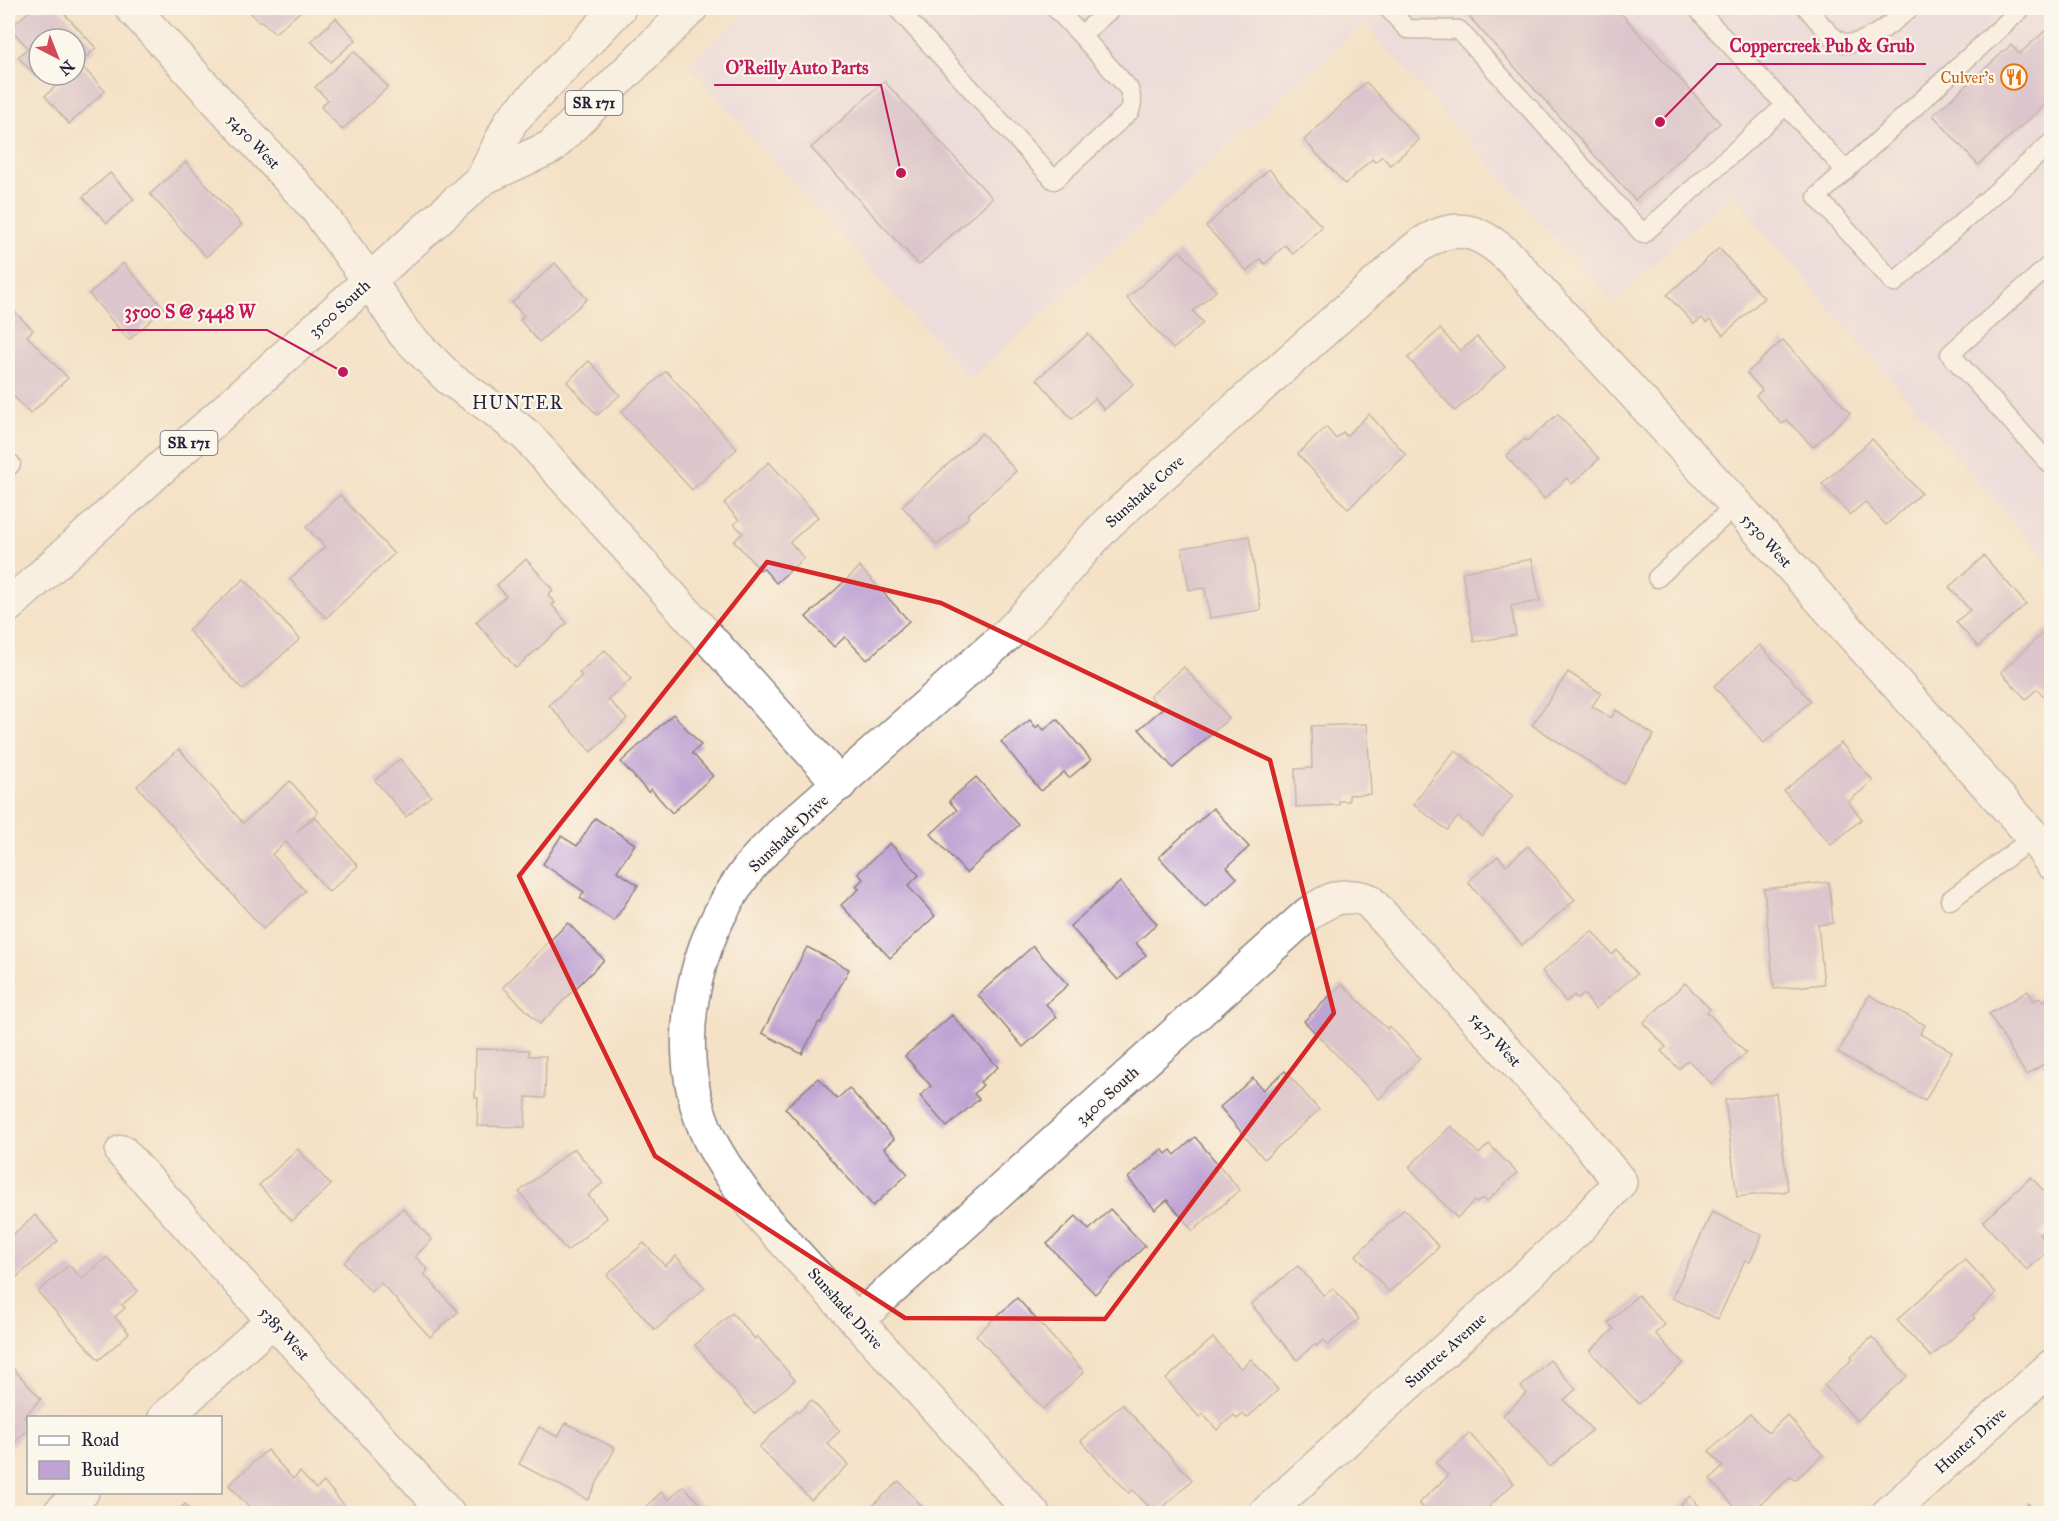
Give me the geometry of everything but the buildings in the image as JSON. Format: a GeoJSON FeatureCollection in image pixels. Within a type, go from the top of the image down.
{"type":"FeatureCollection","features":[{"type":"Feature","properties":{"kind":"street","name":"5450 West"},"geometry":{"type":"LineString","coordinates":[[132,8],[316,208],[369,280]]}},
{"type":"Feature","properties":{"kind":"street","name":"3500 South"},"geometry":{"type":"LineString","coordinates":[[483,178],[511,121],[619,8]]}},
{"type":"Feature","properties":{"kind":"street","name":"3500 South"},"geometry":{"type":"LineString","coordinates":[[12,593],[483,178],[551,147],[692,8]]}},
{"type":"Feature","properties":{"kind":"street","name":"Sunshade Cove"},"geometry":{"type":"LineString","coordinates":[[840,784],[1022,620],[1108,523],[1416,248],[1443,232],[1469,233]]}},
{"type":"Feature","properties":{"kind":"street","name":"5530 West"},"geometry":{"type":"LineString","coordinates":[[1469,233],[1497,246],[1510,258],[1736,505],[2043,850]]}},
{"type":"Feature","properties":{"kind":"street","name":"Sunshade Drive"},"geometry":{"type":"LineString","coordinates":[[369,280],[404,333],[450,379],[513,424],[538,448],[840,784],[773,843],[750,867],[726,902],[707,941],[694,984],[687,1031],[692,1078],[698,1103],[709,1137],[724,1166],[764,1219],[1034,1514]]}},
{"type":"Feature","properties":{"kind":"street","name":"3400 South"},"geometry":{"type":"LineString","coordinates":[[857,1320],[1308,914],[1338,897],[1353,895],[1368,900]]}},
{"type":"Feature","properties":{"kind":"street","name":"5475 West"},"geometry":{"type":"LineString","coordinates":[[1368,900],[1570,1121],[1620,1182]]}},
{"type":"Feature","properties":{"kind":"street","name":"5385 West"},"geometry":{"type":"LineString","coordinates":[[122,1152],[448,1514]]}},
{"type":"Feature","properties":{"kind":"street","name":"Suntree Avenue"},"geometry":{"type":"LineString","coordinates":[[1265,1514],[1577,1230],[1620,1182]]}},
{"type":"Feature","properties":{"kind":"street"},"geometry":{"type":"LineString","coordinates":[[167,1416],[273,1320]]}},
{"type":"Feature","properties":{"kind":"street","name":"Hunter Drive"},"geometry":{"type":"LineString","coordinates":[[1888,1514],[2052,1366]]}},
{"type":"Feature","properties":{"kind":"street"},"geometry":{"type":"LineString","coordinates":[[58,1514],[80,1494]]}},
{"type":"Feature","properties":{"kind":"lane"},"geometry":{"type":"LineString","coordinates":[[897,8],[1054,180],[1130,111],[1132,102],[1129,89],[1055,8]]}},
{"type":"Feature","properties":{"kind":"lane"},"geometry":{"type":"LineString","coordinates":[[1081,35],[1112,8]]}},
{"type":"Feature","properties":{"kind":"lane"},"geometry":{"type":"LineString","coordinates":[[1388,8],[1407,29],[1459,30],[1643,234],[1786,105]]}},
{"type":"Feature","properties":{"kind":"lane"},"geometry":{"type":"LineString","coordinates":[[1807,8],[1838,41],[1847,42],[1865,40],[1892,24],[1910,8]]}},
{"type":"Feature","properties":{"kind":"lane"},"geometry":{"type":"LineString","coordinates":[[2022,8],[1817,197],[1894,283],[2052,142]]}},
{"type":"Feature","properties":{"kind":"lane"},"geometry":{"type":"LineString","coordinates":[[1701,9],[1846,171]]}},
{"type":"Feature","properties":{"kind":"lane"},"geometry":{"type":"LineString","coordinates":[[2052,263],[1950,354],[2052,466]]}},
{"type":"Feature","properties":{"kind":"lane"},"geometry":{"type":"LineString","coordinates":[[1657,578],[1736,505]]}},
{"type":"Feature","properties":{"kind":"lane"},"geometry":{"type":"LineString","coordinates":[[1950,900],[2043,850]]}},
{"type":"Feature","properties":{"kind":"highlighted area"},"geometry":{"type":"Polygon","coordinates":[[[767,562],[941,603],[1270,760],[1334,1013],[1105,1319],[905,1318],[655,1156],[519,876],[767,562]]]}},
{"type":"Feature","properties":{"kind":"shaded area"},"geometry":{"type":"Polygon","coordinates":[[[751,8],[2051,8],[2051,566],[1731,193],[1612,302],[1364,23],[970,379],[688,65],[751,8]]]}},
{"type":"Feature","properties":{"kind":"place","name":"Culver's"},"geometry":{"type":"Point","coordinates":[2014,77]}},
{"type":"Feature","properties":{"kind":"place","name":"Coppercreek Pub & Grub"},"geometry":{"type":"Point","coordinates":[1660,122]}},
{"type":"Feature","properties":{"kind":"place","name":"O'Reilly Auto Parts"},"geometry":{"type":"Point","coordinates":[901,173]}},
{"type":"Feature","properties":{"kind":"place","name":"3500 S @ 5448 W"},"geometry":{"type":"Point","coordinates":[343,372]}},
{"type":"Feature","properties":{"kind":"district","name":"HUNTER"},"geometry":{"type":"Point","coordinates":[518,403]}}]}
